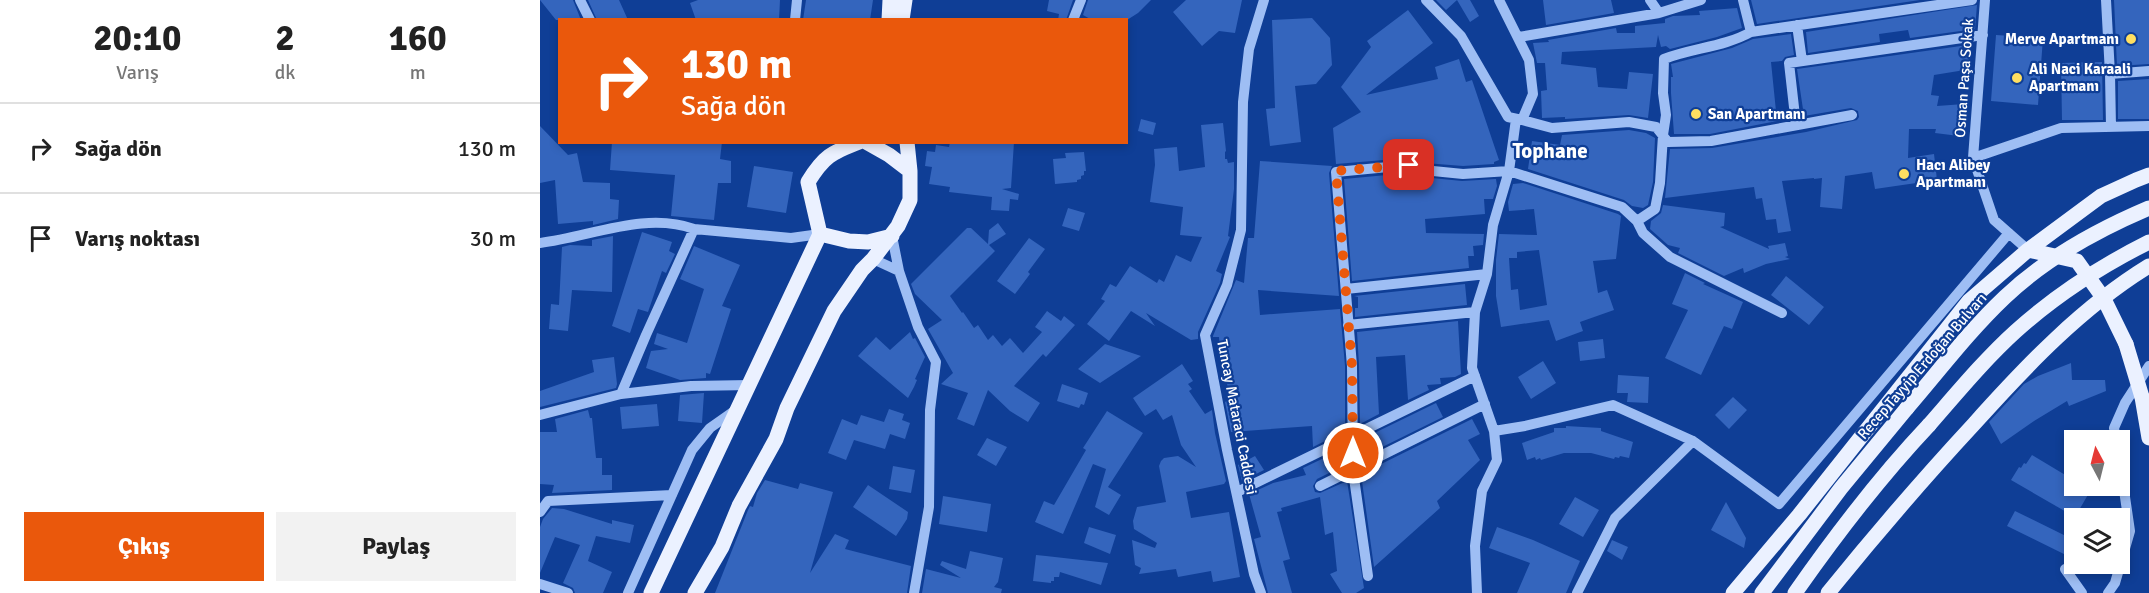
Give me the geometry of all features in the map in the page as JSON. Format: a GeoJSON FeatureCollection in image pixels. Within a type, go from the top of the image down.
{"type":"FeatureCollection","features":[{"type":"Feature","properties":{"kind":"main road"},"geometry":{"type":"LineString","coordinates":[[889,18],[890,0]]}},
{"type":"Feature","properties":{"kind":"main road"},"geometry":{"type":"LineString","coordinates":[[902,18],[905,0]]}},
{"type":"Feature","properties":{"kind":"main road"},"geometry":{"type":"LineString","coordinates":[[651,593],[820,234],[808,182],[819,163],[834,152],[854,144]]}},
{"type":"Feature","properties":{"kind":"main road"},"geometry":{"type":"LineString","coordinates":[[870,144],[890,155],[910,171]]}},
{"type":"Feature","properties":{"kind":"main road"},"geometry":{"type":"LineString","coordinates":[[695,593],[722,547],[739,506],[776,439],[787,408],[834,310],[862,270],[892,236],[910,200],[907,144]]}},
{"type":"Feature","properties":{"kind":"main road"},"geometry":{"type":"LineString","coordinates":[[1733,593],[1799,515],[1970,301],[2028,250],[2101,196],[2145,180]]}},
{"type":"Feature","properties":{"kind":"main road","name":"Recep Tayyip Erdoğan Bulvarı"},"geometry":{"type":"LineString","coordinates":[[1761,593],[1841,488],[1960,345],[2005,297],[2041,267],[2075,244],[2149,208]]}},
{"type":"Feature","properties":{"kind":"main road"},"geometry":{"type":"LineString","coordinates":[[820,234],[849,241],[868,242],[892,236]]}},
{"type":"Feature","properties":{"kind":"main road"},"geometry":{"type":"LineString","coordinates":[[1795,593],[1864,498],[2015,332],[2047,305],[2106,265],[2149,242]]}},
{"type":"Feature","properties":{"kind":"main road"},"geometry":{"type":"LineString","coordinates":[[2028,250],[2077,261],[2104,299],[2126,344],[2142,397],[2149,438]]}},
{"type":"Feature","properties":{"kind":"main road"},"geometry":{"type":"LineString","coordinates":[[1828,593],[1891,516],[2008,386],[2066,328],[2149,266]]}},
{"type":"Feature","properties":{"kind":"street"},"geometry":{"type":"LineString","coordinates":[[580,0],[589,18]]}},
{"type":"Feature","properties":{"kind":"street"},"geometry":{"type":"LineString","coordinates":[[795,18],[797,0]]}},
{"type":"Feature","properties":{"kind":"street"},"geometry":{"type":"LineString","coordinates":[[1074,18],[1081,0]]}},
{"type":"Feature","properties":{"kind":"street","name":"Tuncay Mataraci Caddesi"},"geometry":{"type":"LineString","coordinates":[[1261,593],[1254,574],[1205,335],[1227,285],[1241,230],[1243,102],[1249,49],[1264,0]]}},
{"type":"Feature","properties":{"kind":"street"},"geometry":{"type":"LineString","coordinates":[[1426,0],[1461,36],[1508,117],[1552,128],[1629,122],[1656,127],[1668,142],[1711,141],[1852,115]]}},
{"type":"Feature","properties":{"kind":"street"},"geometry":{"type":"LineString","coordinates":[[1477,593],[1475,546],[1482,491],[1497,460],[1494,431],[1472,368],[1475,312],[1487,274],[1493,225],[1509,171],[1519,119],[1533,94],[1529,60],[1499,0]]}},
{"type":"Feature","properties":{"kind":"street"},"geometry":{"type":"LineString","coordinates":[[1650,0],[1659,13]]}},
{"type":"Feature","properties":{"kind":"street"},"geometry":{"type":"LineString","coordinates":[[1519,37],[1659,13],[1701,0]]}},
{"type":"Feature","properties":{"kind":"street"},"geometry":{"type":"LineString","coordinates":[[1743,0],[1750,32]]}},
{"type":"Feature","properties":{"kind":"street"},"geometry":{"type":"LineString","coordinates":[[1637,221],[1655,209],[1660,183],[1666,115],[1663,93],[1664,58],[1735,40],[1750,32],[1972,0]]}},
{"type":"Feature","properties":{"kind":"street","name":"Osman Paşa Sokak"},"geometry":{"type":"LineString","coordinates":[[1973,158],[1986,0]]}},
{"type":"Feature","properties":{"kind":"street"},"geometry":{"type":"LineString","coordinates":[[2106,0],[2111,127]]}},
{"type":"Feature","properties":{"kind":"street"},"geometry":{"type":"LineString","coordinates":[[1797,25],[1802,61]]}},
{"type":"Feature","properties":{"kind":"street"},"geometry":{"type":"LineString","coordinates":[[1796,125],[1789,63],[1983,35]]}},
{"type":"Feature","properties":{"kind":"street"},"geometry":{"type":"LineString","coordinates":[[2110,74],[2149,71]]}},
{"type":"Feature","properties":{"kind":"street"},"geometry":{"type":"LineString","coordinates":[[2028,250],[1994,220],[1973,158],[2061,128],[2149,126]]}},
{"type":"Feature","properties":{"kind":"street"},"geometry":{"type":"LineString","coordinates":[[1368,576],[1353,471],[1352,366],[1336,171],[1409,165],[1423,170],[1463,174],[1509,171],[1622,207],[1637,221],[1643,233],[1670,257],[1782,313]]}},
{"type":"Feature","properties":{"kind":"street"},"geometry":{"type":"LineString","coordinates":[[543,242],[641,224],[683,225],[694,229],[791,238],[820,234]]}},
{"type":"Feature","properties":{"kind":"street"},"geometry":{"type":"LineString","coordinates":[[621,394],[694,229]]}},
{"type":"Feature","properties":{"kind":"street"},"geometry":{"type":"LineString","coordinates":[[1494,431],[1614,405],[1694,441],[1779,504],[2009,233]]}},
{"type":"Feature","properties":{"kind":"street"},"geometry":{"type":"LineString","coordinates":[[892,236],[899,271],[918,327],[936,362],[930,410],[929,507],[914,593]]}},
{"type":"Feature","properties":{"kind":"street"},"geometry":{"type":"LineString","coordinates":[[873,259],[899,271]]}},
{"type":"Feature","properties":{"kind":"street"},"geometry":{"type":"LineString","coordinates":[[1346,289],[1487,274]]}},
{"type":"Feature","properties":{"kind":"street"},"geometry":{"type":"LineString","coordinates":[[1348,325],[1475,312]]}},
{"type":"Feature","properties":{"kind":"street"},"geometry":{"type":"LineString","coordinates":[[2114,430],[2125,403],[2149,366]]}},
{"type":"Feature","properties":{"kind":"street"},"geometry":{"type":"LineString","coordinates":[[1237,492],[1475,376]]}},
{"type":"Feature","properties":{"kind":"street"},"geometry":{"type":"LineString","coordinates":[[540,415],[621,394],[692,386],[750,385]]}},
{"type":"Feature","properties":{"kind":"street"},"geometry":{"type":"LineString","coordinates":[[1320,486],[1485,404]]}},
{"type":"Feature","properties":{"kind":"street"},"geometry":{"type":"LineString","coordinates":[[628,593],[692,450],[710,428],[739,407]]}},
{"type":"Feature","properties":{"kind":"street"},"geometry":{"type":"LineString","coordinates":[[1577,593],[1590,564],[1616,518],[1694,441]]}},
{"type":"Feature","properties":{"kind":"street"},"geometry":{"type":"LineString","coordinates":[[540,512],[548,501],[672,495]]}},
{"type":"Feature","properties":{"kind":"street"},"geometry":{"type":"LineString","coordinates":[[2108,593],[2115,583],[2130,531],[2125,496]]}},
{"type":"Feature","properties":{"kind":"street"},"geometry":{"type":"LineString","coordinates":[[2069,574],[2082,593]]}},
{"type":"Feature","properties":{"kind":"street"},"geometry":{"type":"LineString","coordinates":[[540,584],[568,593]]}},
{"type":"Feature","properties":{"kind":"building"},"geometry":{"type":"Polygon","coordinates":[[[540,0],[573,0],[580,18],[558,18],[556,20],[540,0]]]}},
{"type":"Feature","properties":{"kind":"building"},"geometry":{"type":"Polygon","coordinates":[[[588,0],[619,0],[627,18],[596,18],[588,0]]]}},
{"type":"Feature","properties":{"kind":"building"},"geometry":{"type":"Polygon","coordinates":[[[698,0],[780,0],[779,18],[695,18],[690,3],[698,0]]]}},
{"type":"Feature","properties":{"kind":"building"},"geometry":{"type":"Polygon","coordinates":[[[806,0],[873,0],[870,18],[803,18],[806,0]]]}},
{"type":"Feature","properties":{"kind":"building"},"geometry":{"type":"Polygon","coordinates":[[[1049,0],[1073,0],[1067,18],[1058,18],[1059,14],[1047,11],[1049,0]]]}},
{"type":"Feature","properties":{"kind":"building"},"geometry":{"type":"Polygon","coordinates":[[[1088,0],[1151,0],[1128,19],[1088,18],[1083,15],[1088,0]]]}},
{"type":"Feature","properties":{"kind":"building"},"geometry":{"type":"Polygon","coordinates":[[[1186,0],[1242,0],[1235,33],[1219,31],[1202,46],[1173,12],[1186,0]]]}},
{"type":"Feature","properties":{"kind":"building"},"geometry":{"type":"Polygon","coordinates":[[[1436,0],[1457,0],[1446,10],[1436,0]]]}},
{"type":"Feature","properties":{"kind":"building"},"geometry":{"type":"Polygon","coordinates":[[[1457,0],[1470,0],[1479,16],[1470,22],[1457,0]]]}},
{"type":"Feature","properties":{"kind":"building"},"geometry":{"type":"Polygon","coordinates":[[[1543,0],[1611,0],[1614,13],[1546,25],[1543,0]]]}},
{"type":"Feature","properties":{"kind":"building"},"geometry":{"type":"Polygon","coordinates":[[[1751,0],[1920,0],[1757,24],[1751,0]]]}},
{"type":"Feature","properties":{"kind":"building","name":"Merve Apartmanı"},"geometry":{"type":"Polygon","coordinates":[[[2114,0],[2149,0],[2149,64],[2117,66],[2114,0]]]}},
{"type":"Feature","properties":{"kind":"building"},"geometry":{"type":"Polygon","coordinates":[[[1977,5],[1975,29],[1910,38],[1908,30],[1879,34],[1880,42],[1808,53],[1806,32],[1977,5]]]}},
{"type":"Feature","properties":{"kind":"building"},"geometry":{"type":"Polygon","coordinates":[[[1737,8],[1742,28],[1670,49],[1666,46],[1661,47],[1658,35],[1656,47],[1562,52],[1561,64],[1596,68],[1598,87],[1627,89],[1629,72],[1653,74],[1648,118],[1629,115],[1542,118],[1541,91],[1547,90],[1545,63],[1537,63],[1533,43],[1549,42],[1548,40],[1616,28],[1617,33],[1635,33],[1635,26],[1665,23],[1665,19],[1673,16],[1700,15],[1699,11],[1737,8]]]}},
{"type":"Feature","properties":{"kind":"building"},"geometry":{"type":"Polygon","coordinates":[[[1408,10],[1433,43],[1366,95],[1438,79],[1435,67],[1459,59],[1466,82],[1472,80],[1499,160],[1494,164],[1463,166],[1425,163],[1408,158],[1336,164],[1333,128],[1361,112],[1341,87],[1371,47],[1367,41],[1408,10]]]}},
{"type":"Feature","properties":{"kind":"building"},"geometry":{"type":"Polygon","coordinates":[[[1312,18],[1330,38],[1332,65],[1316,84],[1295,86],[1301,142],[1270,146],[1266,109],[1275,108],[1272,20],[1312,18]]]}},
{"type":"Feature","properties":{"kind":"building"},"geometry":{"type":"Polygon","coordinates":[[[1791,34],[1794,55],[1785,57],[1782,61],[1771,62],[1777,121],[1710,134],[1674,134],[1671,64],[1732,48],[1753,39],[1791,34]]]}},
{"type":"Feature","properties":{"kind":"building","name":"Ali Naci Karaali Apartmanı"},"geometry":{"type":"Polygon","coordinates":[[[1996,35],[2043,38],[2038,105],[1991,101],[1996,35]]]}},
{"type":"Feature","properties":{"kind":"building"},"geometry":{"type":"Polygon","coordinates":[[[1968,45],[1971,69],[1934,75],[1931,95],[1939,96],[1937,106],[1964,104],[1959,136],[1935,133],[1936,129],[1909,129],[1908,158],[1934,154],[1937,180],[1875,189],[1872,172],[1845,176],[1842,209],[1820,207],[1822,178],[1782,181],[1791,231],[1778,233],[1776,219],[1766,220],[1762,198],[1756,199],[1754,187],[1665,198],[1670,149],[1712,148],[1806,132],[1857,120],[1858,111],[1851,108],[1804,116],[1797,69],[1968,45]]]}},
{"type":"Feature","properties":{"kind":"building"},"geometry":{"type":"Polygon","coordinates":[[[2102,62],[2103,120],[2062,120],[2061,63],[2102,62]]]}},
{"type":"Feature","properties":{"kind":"building","name":"Merve Apartmanı"},"geometry":{"type":"Polygon","coordinates":[[[2149,79],[2149,119],[2118,119],[2118,81],[2149,79]]]}},
{"type":"Feature","properties":{"kind":"building"},"geometry":{"type":"Polygon","coordinates":[[[1141,119],[1156,123],[1153,135],[1138,131],[1141,119]]]}},
{"type":"Feature","properties":{"kind":"building"},"geometry":{"type":"Polygon","coordinates":[[[1223,123],[1225,159],[1228,163],[1234,162],[1234,189],[1228,236],[1230,237],[1216,271],[1222,274],[1220,283],[1198,332],[1198,339],[1191,340],[1146,313],[1155,326],[1131,311],[1109,341],[1087,324],[1105,301],[1101,299],[1110,284],[1116,287],[1130,266],[1157,283],[1159,279],[1164,282],[1176,255],[1191,262],[1202,237],[1180,235],[1183,207],[1150,202],[1155,165],[1154,149],[1177,147],[1179,171],[1205,167],[1201,125],[1223,123]]]}},
{"type":"Feature","properties":{"kind":"building"},"geometry":{"type":"Polygon","coordinates":[[[540,126],[568,155],[577,153],[583,182],[610,183],[610,199],[619,200],[618,219],[593,225],[593,221],[558,224],[555,180],[540,183],[540,126]]]}},
{"type":"Feature","properties":{"kind":"building"},"geometry":{"type":"Polygon","coordinates":[[[1629,130],[1646,133],[1655,138],[1653,182],[1648,205],[1643,208],[1528,169],[1532,141],[1560,145],[1562,135],[1629,130]]]}},
{"type":"Feature","properties":{"kind":"building"},"geometry":{"type":"Polygon","coordinates":[[[612,144],[722,144],[720,159],[731,161],[731,183],[718,183],[714,220],[671,216],[675,175],[610,170],[612,144]]]}},
{"type":"Feature","properties":{"kind":"building"},"geometry":{"type":"Polygon","coordinates":[[[950,144],[1014,144],[1011,188],[1002,189],[1019,194],[1018,200],[1010,199],[1009,211],[991,210],[992,197],[949,192],[950,187],[929,184],[932,167],[925,166],[927,151],[935,152],[936,145],[949,147],[950,144]]]}},
{"type":"Feature","properties":{"kind":"building"},"geometry":{"type":"Polygon","coordinates":[[[1084,152],[1086,171],[1081,179],[1077,182],[1055,184],[1053,159],[1066,158],[1065,153],[1084,152]]]}},
{"type":"Feature","properties":{"kind":"building"},"geometry":{"type":"Polygon","coordinates":[[[1260,161],[1332,166],[1329,173],[1339,296],[1258,290],[1260,315],[1340,309],[1345,366],[1345,431],[1313,447],[1312,426],[1231,432],[1225,402],[1230,399],[1223,363],[1221,363],[1219,337],[1213,336],[1236,280],[1244,283],[1248,238],[1254,238],[1260,161]]]}},
{"type":"Feature","properties":{"kind":"building"},"geometry":{"type":"Polygon","coordinates":[[[754,166],[793,172],[786,213],[747,207],[754,166]]]}},
{"type":"Feature","properties":{"kind":"building"},"geometry":{"type":"Polygon","coordinates":[[[1408,173],[1422,177],[1462,181],[1496,179],[1497,186],[1493,199],[1484,199],[1485,214],[1425,219],[1426,233],[1484,234],[1483,245],[1473,246],[1474,256],[1468,256],[1469,268],[1352,281],[1344,179],[1408,173]]]}},
{"type":"Feature","properties":{"kind":"building"},"geometry":{"type":"Polygon","coordinates":[[[1523,183],[1621,216],[1616,259],[1593,261],[1598,293],[1607,290],[1614,310],[1580,322],[1583,331],[1556,341],[1549,320],[1501,327],[1496,296],[1499,234],[1537,235],[1534,209],[1509,211],[1508,202],[1513,184],[1523,183]],[[1539,250],[1517,252],[1517,258],[1509,258],[1511,290],[1518,289],[1520,310],[1547,305],[1539,250]]]}},
{"type":"Feature","properties":{"kind":"building"},"geometry":{"type":"Polygon","coordinates":[[[1663,205],[1725,213],[1724,226],[1720,227],[1769,249],[1768,246],[1785,243],[1788,256],[1785,257],[1790,259],[1766,264],[1744,273],[1743,268],[1724,276],[1678,253],[1680,248],[1668,245],[1650,229],[1651,221],[1661,213],[1663,205]]]}},
{"type":"Feature","properties":{"kind":"building"},"geometry":{"type":"Polygon","coordinates":[[[1068,208],[1085,213],[1079,231],[1062,226],[1068,208]]]}},
{"type":"Feature","properties":{"kind":"building"},"geometry":{"type":"Polygon","coordinates":[[[998,223],[1006,234],[989,245],[995,251],[950,296],[962,313],[974,328],[978,325],[988,340],[993,335],[1002,346],[1010,338],[1023,353],[1042,332],[1035,327],[1047,311],[1061,321],[1064,316],[1075,325],[1046,357],[1043,354],[1014,386],[1040,403],[1028,422],[1010,411],[988,390],[974,426],[957,419],[968,393],[941,384],[953,373],[928,329],[942,320],[915,294],[911,284],[967,228],[971,228],[988,244],[989,230],[998,223]]]}},
{"type":"Feature","properties":{"kind":"building"},"geometry":{"type":"Polygon","coordinates":[[[642,232],[672,242],[669,251],[675,254],[666,273],[662,271],[648,312],[638,309],[630,333],[612,326],[642,232]]]}},
{"type":"Feature","properties":{"kind":"building"},"geometry":{"type":"Polygon","coordinates":[[[613,236],[612,292],[572,290],[568,331],[549,329],[551,304],[559,305],[562,247],[592,246],[592,240],[613,236]]]}},
{"type":"Feature","properties":{"kind":"building"},"geometry":{"type":"Polygon","coordinates":[[[1029,238],[1045,249],[1015,294],[997,281],[1029,238]]]}},
{"type":"Feature","properties":{"kind":"building"},"geometry":{"type":"Polygon","coordinates":[[[694,246],[740,265],[722,306],[731,309],[710,374],[706,373],[706,378],[680,380],[646,368],[651,351],[668,349],[654,344],[657,333],[687,343],[704,289],[680,279],[694,246]]]}},
{"type":"Feature","properties":{"kind":"building"},"geometry":{"type":"Polygon","coordinates":[[[1685,273],[1743,302],[1732,329],[1724,326],[1701,375],[1665,358],[1688,310],[1672,304],[1685,273]]]}},
{"type":"Feature","properties":{"kind":"building"},"geometry":{"type":"Polygon","coordinates":[[[1786,276],[1824,307],[1809,325],[1771,295],[1786,276]]]}},
{"type":"Feature","properties":{"kind":"building"},"geometry":{"type":"Polygon","coordinates":[[[1465,284],[1467,305],[1355,317],[1358,297],[1354,296],[1465,284]]]}},
{"type":"Feature","properties":{"kind":"building"},"geometry":{"type":"Polygon","coordinates":[[[1458,321],[1461,374],[1455,377],[1440,378],[1441,384],[1427,385],[1429,390],[1408,400],[1405,355],[1376,357],[1379,414],[1360,424],[1357,332],[1458,321]]]}},
{"type":"Feature","properties":{"kind":"building"},"geometry":{"type":"Polygon","coordinates":[[[910,332],[925,357],[908,398],[858,356],[876,337],[890,350],[910,332]]]}},
{"type":"Feature","properties":{"kind":"building"},"geometry":{"type":"Polygon","coordinates":[[[1603,339],[1605,358],[1580,361],[1578,342],[1603,339]]]}},
{"type":"Feature","properties":{"kind":"building"},"geometry":{"type":"Polygon","coordinates":[[[1105,344],[1141,356],[1100,383],[1078,369],[1105,344]]]}},
{"type":"Feature","properties":{"kind":"building"},"geometry":{"type":"Polygon","coordinates":[[[614,357],[616,388],[540,407],[540,391],[594,372],[592,360],[614,357]]]}},
{"type":"Feature","properties":{"kind":"building"},"geometry":{"type":"Polygon","coordinates":[[[1543,361],[1556,383],[1531,399],[1518,377],[1543,361]]]}},
{"type":"Feature","properties":{"kind":"building"},"geometry":{"type":"Polygon","coordinates":[[[2071,363],[2072,380],[2105,380],[2106,391],[2069,406],[2067,401],[2001,444],[1989,422],[2024,384],[2071,363]]]}},
{"type":"Feature","properties":{"kind":"building"},"geometry":{"type":"Polygon","coordinates":[[[1182,364],[1193,381],[1188,384],[1192,389],[1189,391],[1205,414],[1212,410],[1226,481],[1224,484],[1186,492],[1191,518],[1229,512],[1240,577],[1213,582],[1211,571],[1178,577],[1176,569],[1139,574],[1141,568],[1135,565],[1132,540],[1155,548],[1157,543],[1134,529],[1133,521],[1137,507],[1166,502],[1159,466],[1161,461],[1164,458],[1178,456],[1196,467],[1181,445],[1172,415],[1163,420],[1156,409],[1145,416],[1133,398],[1182,364]]]}},
{"type":"Feature","properties":{"kind":"building"},"geometry":{"type":"Polygon","coordinates":[[[1618,375],[1649,377],[1648,403],[1627,402],[1628,393],[1617,393],[1618,375]]]}},
{"type":"Feature","properties":{"kind":"building"},"geometry":{"type":"Polygon","coordinates":[[[1062,384],[1088,393],[1084,405],[1081,404],[1079,408],[1057,401],[1062,384]]]}},
{"type":"Feature","properties":{"kind":"building"},"geometry":{"type":"Polygon","coordinates":[[[704,393],[702,423],[678,421],[680,395],[704,393]]]}},
{"type":"Feature","properties":{"kind":"building"},"geometry":{"type":"Polygon","coordinates":[[[1733,397],[1747,410],[1729,429],[1715,415],[1733,397]]]}},
{"type":"Feature","properties":{"kind":"building"},"geometry":{"type":"Polygon","coordinates":[[[1436,403],[1443,417],[1360,458],[1360,440],[1436,403]]]}},
{"type":"Feature","properties":{"kind":"building"},"geometry":{"type":"Polygon","coordinates":[[[657,404],[659,426],[622,429],[620,407],[657,404]]]}},
{"type":"Feature","properties":{"kind":"building"},"geometry":{"type":"Polygon","coordinates":[[[889,409],[904,414],[902,420],[910,423],[905,439],[890,434],[885,449],[854,440],[846,460],[828,453],[842,419],[857,425],[861,415],[884,422],[889,409]]]}},
{"type":"Feature","properties":{"kind":"building"},"geometry":{"type":"Polygon","coordinates":[[[588,410],[592,418],[596,458],[602,458],[602,475],[612,475],[612,490],[552,493],[554,485],[540,484],[540,432],[557,432],[555,419],[588,410]]]}},
{"type":"Feature","properties":{"kind":"building"},"geometry":{"type":"Polygon","coordinates":[[[1107,411],[1143,433],[1108,487],[1121,495],[1109,515],[1095,507],[1106,469],[1093,464],[1063,534],[1035,522],[1044,501],[1054,505],[1086,450],[1083,448],[1107,411]]]}},
{"type":"Feature","properties":{"kind":"building"},"geometry":{"type":"Polygon","coordinates":[[[1472,419],[1480,434],[1468,440],[1480,460],[1437,501],[1440,508],[1374,567],[1361,474],[1472,419]]]}},
{"type":"Feature","properties":{"kind":"building"},"geometry":{"type":"Polygon","coordinates":[[[1566,426],[1601,428],[1601,431],[1633,442],[1629,458],[1620,456],[1614,459],[1591,453],[1564,453],[1541,460],[1540,458],[1536,460],[1535,457],[1527,460],[1522,443],[1554,432],[1554,428],[1566,428],[1566,426]]]}},
{"type":"Feature","properties":{"kind":"building"},"geometry":{"type":"Polygon","coordinates":[[[987,438],[1007,447],[996,466],[977,455],[987,438]]]}},
{"type":"Feature","properties":{"kind":"building"},"geometry":{"type":"Polygon","coordinates":[[[1345,448],[1345,465],[1317,479],[1313,486],[1315,492],[1320,493],[1347,481],[1364,588],[1356,593],[1342,593],[1330,574],[1337,571],[1333,532],[1325,535],[1320,497],[1281,508],[1282,511],[1277,512],[1290,559],[1283,561],[1292,593],[1268,593],[1254,539],[1261,537],[1249,494],[1273,483],[1306,475],[1303,468],[1345,448]]]}},
{"type":"Feature","properties":{"kind":"building"},"geometry":{"type":"Polygon","coordinates":[[[2032,455],[2064,474],[2064,496],[2087,496],[2080,508],[2064,508],[2064,511],[2011,480],[2019,467],[2026,464],[2032,455]]]}},
{"type":"Feature","properties":{"kind":"building"},"geometry":{"type":"Polygon","coordinates":[[[1255,456],[1264,470],[1242,481],[1238,465],[1255,456]]]}},
{"type":"Feature","properties":{"kind":"building"},"geometry":{"type":"Polygon","coordinates":[[[893,466],[915,470],[911,493],[889,489],[893,466]]]}},
{"type":"Feature","properties":{"kind":"building"},"geometry":{"type":"Polygon","coordinates":[[[765,480],[798,489],[800,483],[833,492],[810,573],[835,534],[849,540],[845,549],[911,566],[907,593],[715,593],[748,510],[750,506],[753,507],[757,493],[765,480]]]}},
{"type":"Feature","properties":{"kind":"building"},"geometry":{"type":"Polygon","coordinates":[[[868,485],[908,512],[907,519],[896,536],[853,507],[868,485]]]}},
{"type":"Feature","properties":{"kind":"building"},"geometry":{"type":"Polygon","coordinates":[[[943,496],[991,504],[987,532],[939,524],[943,496]]]}},
{"type":"Feature","properties":{"kind":"building"},"geometry":{"type":"Polygon","coordinates":[[[1575,497],[1599,510],[1583,537],[1559,524],[1575,497]]]}},
{"type":"Feature","properties":{"kind":"building"},"geometry":{"type":"Polygon","coordinates":[[[1726,502],[1746,538],[1744,548],[1711,530],[1726,502]]]}},
{"type":"Feature","properties":{"kind":"building"},"geometry":{"type":"Polygon","coordinates":[[[552,508],[564,509],[612,524],[612,520],[634,525],[630,543],[596,536],[588,561],[612,572],[603,593],[575,593],[573,588],[563,583],[580,545],[555,537],[540,573],[540,527],[552,508]]]}},
{"type":"Feature","properties":{"kind":"building"},"geometry":{"type":"Polygon","coordinates":[[[2015,511],[2064,535],[2064,554],[2007,526],[2015,511]]]}},
{"type":"Feature","properties":{"kind":"building"},"geometry":{"type":"Polygon","coordinates":[[[1089,527],[1116,535],[1110,554],[1084,543],[1089,527]]]}},
{"type":"Feature","properties":{"kind":"building"},"geometry":{"type":"Polygon","coordinates":[[[1497,527],[1580,561],[1566,593],[1517,593],[1530,563],[1489,548],[1497,527]]]}},
{"type":"Feature","properties":{"kind":"building"},"geometry":{"type":"Polygon","coordinates":[[[1612,540],[1628,547],[1622,560],[1607,551],[1612,540]]]}},
{"type":"Feature","properties":{"kind":"building"},"geometry":{"type":"Polygon","coordinates":[[[970,551],[1003,558],[998,582],[994,587],[1002,589],[1001,593],[922,593],[926,569],[961,578],[940,565],[942,561],[966,569],[970,551]]]}},
{"type":"Feature","properties":{"kind":"building"},"geometry":{"type":"Polygon","coordinates":[[[1036,555],[1108,563],[1101,585],[1060,572],[1059,577],[1054,577],[1051,583],[1033,581],[1036,555]]]}},
{"type":"Feature","properties":{"kind":"place","name":"Merve Apartmanı"},"geometry":{"type":"Point","coordinates":[2131,39]}},
{"type":"Feature","properties":{"kind":"place","name":"Ali Naci Karaali Apartmanı"},"geometry":{"type":"Point","coordinates":[2017,78]}},
{"type":"Feature","properties":{"kind":"place","name":"San Apartmanı"},"geometry":{"type":"Point","coordinates":[1696,114]}},
{"type":"Feature","properties":{"kind":"place","name":"Hacı Alibey Apartmanı"},"geometry":{"type":"Point","coordinates":[1904,174]}},
{"type":"Feature","properties":{"kind":"district","name":"Tophane"},"geometry":{"type":"Point","coordinates":[1550,151]}},
{"type":"Feature","properties":{"kind":"route"},"geometry":{"type":"LineString","coordinates":[[1353,453],[1352,366],[1336,171],[1409,165]]}}]}
